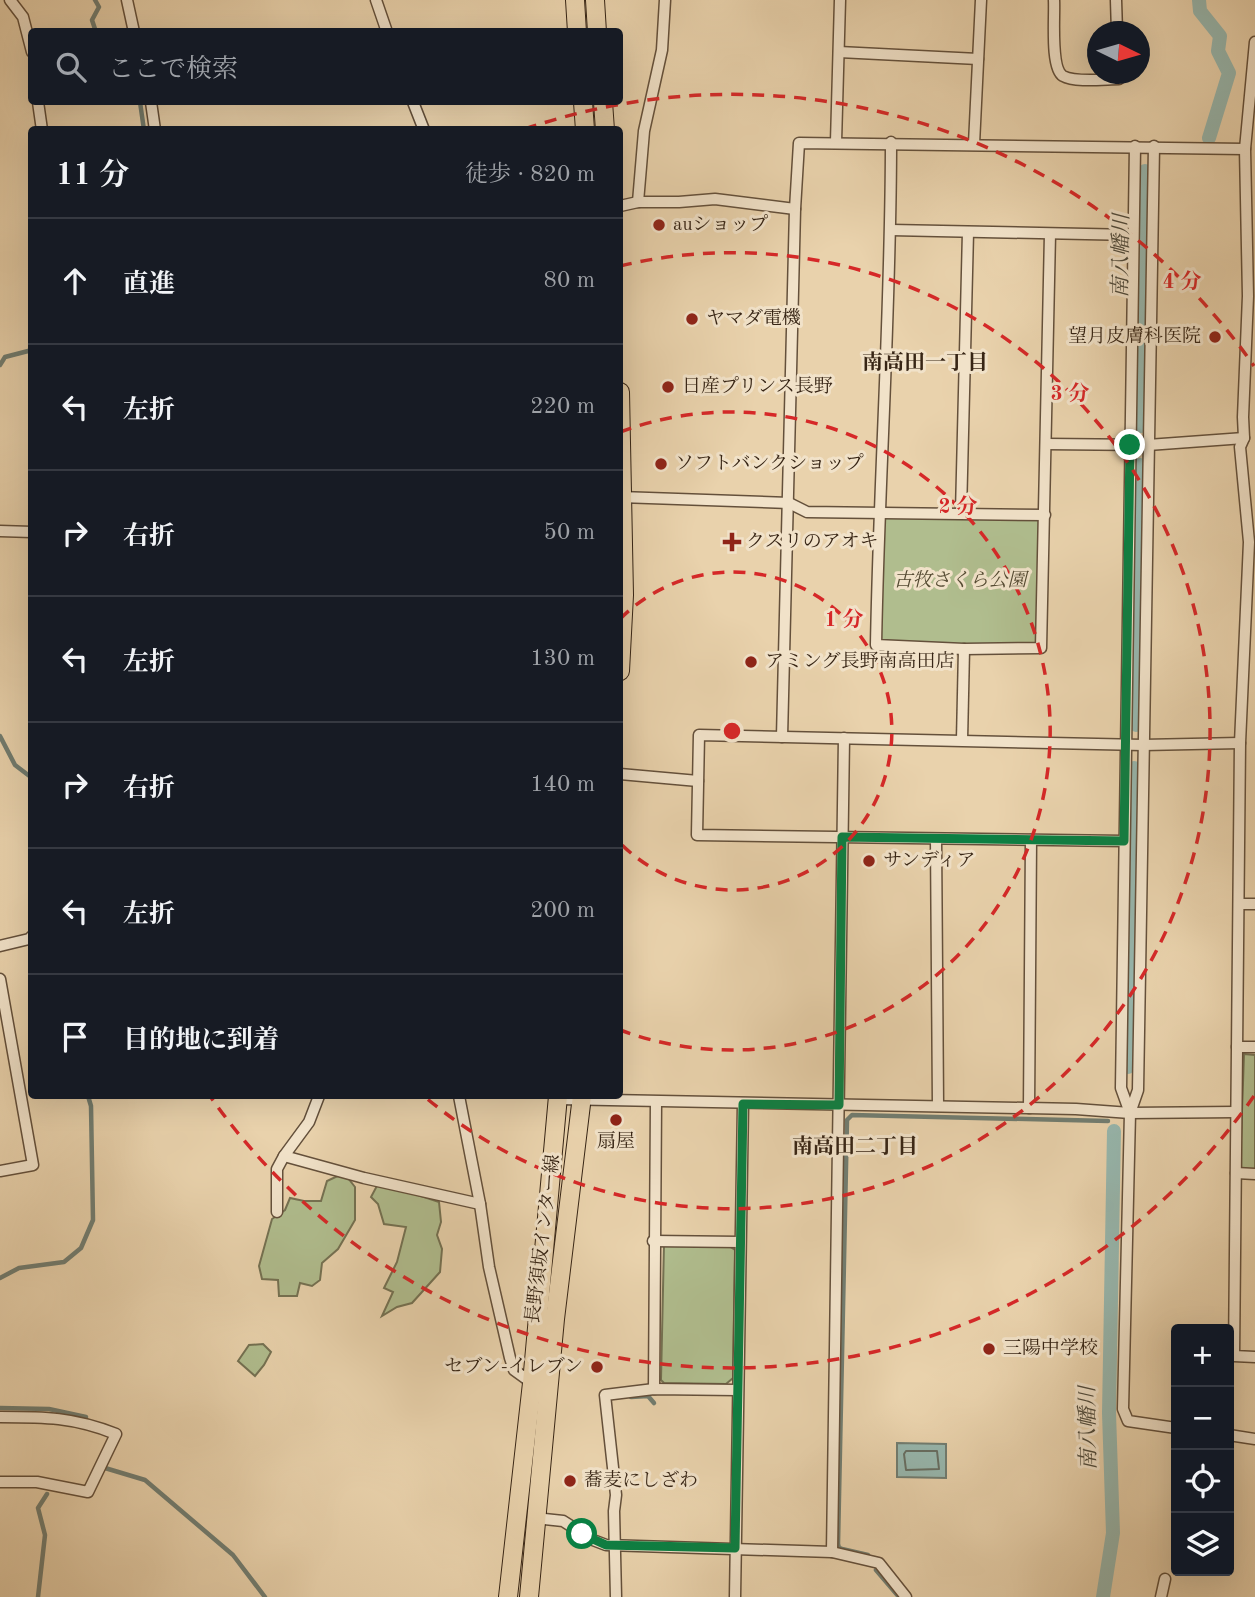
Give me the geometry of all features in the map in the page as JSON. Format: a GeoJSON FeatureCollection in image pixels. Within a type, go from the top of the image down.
{"type":"FeatureCollection","features":[{"type":"Feature","properties":{"kind":"main road"},"geometry":{"type":"LineString","coordinates":[[575,0],[577,28]]}},
{"type":"Feature","properties":{"kind":"main road"},"geometry":{"type":"LineString","coordinates":[[595,0],[597,28]]}},
{"type":"Feature","properties":{"kind":"main road"},"geometry":{"type":"LineString","coordinates":[[583,105],[585,126]]}},
{"type":"Feature","properties":{"kind":"main road"},"geometry":{"type":"LineString","coordinates":[[603,105],[605,126]]}},
{"type":"Feature","properties":{"kind":"main road"},"geometry":{"type":"LineString","coordinates":[[623,546],[623,614]]}},
{"type":"Feature","properties":{"kind":"main road","name":"長野須坂インター線"},"geometry":{"type":"LineString","coordinates":[[508,1597],[532,1384],[558,1099]]}},
{"type":"Feature","properties":{"kind":"main road","name":"長野須坂インター線"},"geometry":{"type":"LineString","coordinates":[[529,1597],[555,1319],[582,1099]]}},
{"type":"Feature","properties":{"kind":"street"},"geometry":{"type":"LineString","coordinates":[[10,0],[23,17],[28,36]]}},
{"type":"Feature","properties":{"kind":"street"},"geometry":{"type":"LineString","coordinates":[[127,0],[133,28]]}},
{"type":"Feature","properties":{"kind":"street"},"geometry":{"type":"LineString","coordinates":[[376,0],[386,28]]}},
{"type":"Feature","properties":{"kind":"street"},"geometry":{"type":"LineString","coordinates":[[638,202],[644,131],[662,50],[665,0]]}},
{"type":"Feature","properties":{"kind":"street"},"geometry":{"type":"LineString","coordinates":[[836,142],[840,0]]}},
{"type":"Feature","properties":{"kind":"street"},"geometry":{"type":"LineString","coordinates":[[974,144],[981,0]]}},
{"type":"Feature","properties":{"kind":"street"},"geometry":{"type":"LineString","coordinates":[[1054,0],[1056,66],[1061,75],[1072,79],[1087,79]]}},
{"type":"Feature","properties":{"kind":"street"},"geometry":{"type":"LineString","coordinates":[[1116,0],[1117,21]]}},
{"type":"Feature","properties":{"kind":"street"},"geometry":{"type":"LineString","coordinates":[[1255,42],[1245,149],[1252,296],[1243,417],[1244,438],[1240,447],[1252,542],[1240,743],[1234,1356],[1255,1357]]}},
{"type":"Feature","properties":{"kind":"street"},"geometry":{"type":"LineString","coordinates":[[839,52],[978,59]]}},
{"type":"Feature","properties":{"kind":"street"},"geometry":{"type":"LineString","coordinates":[[38,105],[41,126]]}},
{"type":"Feature","properties":{"kind":"street"},"geometry":{"type":"LineString","coordinates":[[151,105],[154,126]]}},
{"type":"Feature","properties":{"kind":"street"},"geometry":{"type":"LineString","coordinates":[[414,105],[422,126]]}},
{"type":"Feature","properties":{"kind":"street"},"geometry":{"type":"LineString","coordinates":[[782,737],[795,209],[799,143],[891,142],[1245,149]]}},
{"type":"Feature","properties":{"kind":"street"},"geometry":{"type":"LineString","coordinates":[[891,142],[891,230],[878,511],[876,645],[964,649],[1041,648],[1049,234]]}},
{"type":"Feature","properties":{"kind":"street"},"geometry":{"type":"LineString","coordinates":[[1130,1113],[1121,1088],[1135,146]]}},
{"type":"Feature","properties":{"kind":"street"},"geometry":{"type":"LineString","coordinates":[[1154,146],[1138,1090],[1130,1113],[1123,1409],[1128,1421],[1171,1427]]}},
{"type":"Feature","properties":{"kind":"street"},"geometry":{"type":"LineString","coordinates":[[623,205],[638,202],[715,199],[795,209]]}},
{"type":"Feature","properties":{"kind":"street"},"geometry":{"type":"LineString","coordinates":[[891,230],[1133,235]]}},
{"type":"Feature","properties":{"kind":"street"},"geometry":{"type":"LineString","coordinates":[[961,513],[968,232]]}},
{"type":"Feature","properties":{"kind":"street"},"geometry":{"type":"LineString","coordinates":[[1046,444],[1148,445],[1244,438]]}},
{"type":"Feature","properties":{"kind":"street"},"geometry":{"type":"LineString","coordinates":[[623,497],[789,503],[807,512],[1045,515]]}},
{"type":"Feature","properties":{"kind":"street"},"geometry":{"type":"LineString","coordinates":[[0,531],[28,532]]}},
{"type":"Feature","properties":{"kind":"street"},"geometry":{"type":"LineString","coordinates":[[962,740],[964,649]]}},
{"type":"Feature","properties":{"kind":"street"},"geometry":{"type":"LineString","coordinates":[[1124,841],[697,835],[699,735],[1126,745],[1240,743]]}},
{"type":"Feature","properties":{"kind":"street"},"geometry":{"type":"LineString","coordinates":[[832,1552],[844,738]]}},
{"type":"Feature","properties":{"kind":"street"},"geometry":{"type":"LineString","coordinates":[[623,774],[698,780]]}},
{"type":"Feature","properties":{"kind":"street"},"geometry":{"type":"LineString","coordinates":[[936,839],[938,1106]]}},
{"type":"Feature","properties":{"kind":"street"},"geometry":{"type":"LineString","coordinates":[[1029,1108],[1031,840]]}},
{"type":"Feature","properties":{"kind":"street"},"geometry":{"type":"LineString","coordinates":[[1239,904],[1255,904]]}},
{"type":"Feature","properties":{"kind":"street"},"geometry":{"type":"LineString","coordinates":[[0,946],[28,939]]}},
{"type":"Feature","properties":{"kind":"street"},"geometry":{"type":"LineString","coordinates":[[0,979],[33,1165],[0,1171]]}},
{"type":"Feature","properties":{"kind":"street"},"geometry":{"type":"LineString","coordinates":[[1237,1046],[1255,1047]]}},
{"type":"Feature","properties":{"kind":"street"},"geometry":{"type":"LineString","coordinates":[[277,1212],[277,1169],[309,1122],[318,1099]]}},
{"type":"Feature","properties":{"kind":"street"},"geometry":{"type":"LineString","coordinates":[[461,1099],[489,1268],[514,1370],[532,1384]]}},
{"type":"Feature","properties":{"kind":"street"},"geometry":{"type":"LineString","coordinates":[[600,1099],[1029,1108],[1130,1113],[1236,1112]]}},
{"type":"Feature","properties":{"kind":"street"},"geometry":{"type":"LineString","coordinates":[[654,1389],[656,1102]]}},
{"type":"Feature","properties":{"kind":"street"},"geometry":{"type":"LineString","coordinates":[[735,1597],[743,1104]]}},
{"type":"Feature","properties":{"kind":"street"},"geometry":{"type":"LineString","coordinates":[[284,1156],[364,1178],[480,1204]]}},
{"type":"Feature","properties":{"kind":"street"},"geometry":{"type":"LineString","coordinates":[[1236,1173],[1255,1174]]}},
{"type":"Feature","properties":{"kind":"street"},"geometry":{"type":"LineString","coordinates":[[653,1241],[740,1242]]}},
{"type":"Feature","properties":{"kind":"street"},"geometry":{"type":"LineString","coordinates":[[616,1597],[615,1495],[605,1395],[654,1389],[737,1390]]}},
{"type":"Feature","properties":{"kind":"street"},"geometry":{"type":"LineString","coordinates":[[0,1417],[55,1417],[92,1424],[116,1434],[88,1492],[37,1482],[0,1482]]}},
{"type":"Feature","properties":{"kind":"street"},"geometry":{"type":"LineString","coordinates":[[1234,1436],[1255,1439]]}},
{"type":"Feature","properties":{"kind":"street"},"geometry":{"type":"LineString","coordinates":[[535,1518],[563,1521],[599,1543],[614,1545],[832,1552],[879,1563],[906,1597]]}},
{"type":"Feature","properties":{"kind":"street"},"geometry":{"type":"LineString","coordinates":[[1161,1597],[1165,1579]]}},
{"type":"Feature","properties":{"kind":"green space","name":"古牧さくら公園"},"geometry":{"type":"Polygon","coordinates":[[[878,511],[1045,515],[1041,648],[876,645],[878,511]]]}},
{"type":"Feature","properties":{"kind":"green space"},"geometry":{"type":"Polygon","coordinates":[[[1244,1054],[1255,1055],[1255,1170],[1240,1169],[1244,1054]]]}},
{"type":"Feature","properties":{"kind":"green space"},"geometry":{"type":"Polygon","coordinates":[[[344,1173],[355,1187],[355,1220],[338,1249],[322,1263],[320,1280],[312,1286],[300,1283],[297,1296],[279,1296],[278,1280],[262,1279],[259,1266],[272,1219],[285,1210],[290,1198],[321,1201],[327,1181],[344,1173]]]}},
{"type":"Feature","properties":{"kind":"green space"},"geometry":{"type":"Polygon","coordinates":[[[379,1182],[439,1202],[441,1222],[437,1235],[442,1249],[440,1272],[412,1303],[397,1307],[382,1316],[393,1292],[384,1288],[397,1262],[406,1227],[384,1224],[378,1204],[371,1197],[379,1182]]]}},
{"type":"Feature","properties":{"kind":"green space"},"geometry":{"type":"Polygon","coordinates":[[[664,1244],[729,1246],[735,1250],[733,1378],[726,1384],[664,1383],[661,1380],[664,1244]]]}},
{"type":"Feature","properties":{"kind":"green space"},"geometry":{"type":"Polygon","coordinates":[[[263,1344],[271,1352],[255,1376],[238,1361],[249,1345],[263,1344]]]}},
{"type":"Feature","properties":{"kind":"water"},"geometry":{"type":"Polygon","coordinates":[[[897,1443],[946,1444],[946,1478],[897,1477],[897,1443]]]}},
{"type":"Feature","properties":{"kind":"waterway"},"geometry":{"type":"LineString","coordinates":[[95,0],[99,7],[92,20],[95,28]]}},
{"type":"Feature","properties":{"kind":"waterway","name":"南八幡川"},"geometry":{"type":"LineString","coordinates":[[1199,0],[1200,11],[1220,36],[1218,51],[1229,73],[1209,138]]}},
{"type":"Feature","properties":{"kind":"waterway"},"geometry":{"type":"LineString","coordinates":[[140,105],[143,126]]}},
{"type":"Feature","properties":{"kind":"waterway","name":"南八幡川"},"geometry":{"type":"LineString","coordinates":[[1141,426],[1145,171]]}},
{"type":"Feature","properties":{"kind":"waterway"},"geometry":{"type":"LineString","coordinates":[[0,365],[5,357],[28,351]]}},
{"type":"Feature","properties":{"kind":"waterway","name":"南八幡川"},"geometry":{"type":"LineString","coordinates":[[1136,725],[1140,465]]}},
{"type":"Feature","properties":{"kind":"waterway"},"geometry":{"type":"LineString","coordinates":[[0,736],[15,765],[28,775]]}},
{"type":"Feature","properties":{"kind":"waterway","name":"南八幡川"},"geometry":{"type":"LineString","coordinates":[[1128,1067],[1134,768]]}},
{"type":"Feature","properties":{"kind":"waterway"},"geometry":{"type":"LineString","coordinates":[[0,1278],[19,1268],[64,1262],[81,1248],[93,1220],[89,1099]]}},
{"type":"Feature","properties":{"kind":"waterway"},"geometry":{"type":"LineString","coordinates":[[868,1555],[839,1548],[838,1544],[847,1120],[852,1115],[1108,1121]]}},
{"type":"Feature","properties":{"kind":"waterway","name":"南八幡川"},"geometry":{"type":"LineString","coordinates":[[1103,1597],[1113,1533],[1109,1413],[1114,1131]]}},
{"type":"Feature","properties":{"kind":"waterway"},"geometry":{"type":"LineString","coordinates":[[631,1397],[648,1396],[654,1403]]}},
{"type":"Feature","properties":{"kind":"waterway"},"geometry":{"type":"LineString","coordinates":[[0,1408],[49,1409],[86,1417]]}},
{"type":"Feature","properties":{"kind":"waterway"},"geometry":{"type":"LineString","coordinates":[[105,1468],[145,1480],[233,1555],[265,1597]]}},
{"type":"Feature","properties":{"kind":"waterway"},"geometry":{"type":"LineString","coordinates":[[38,1597],[45,1535],[38,1508],[47,1494]]}},
{"type":"Feature","properties":{"kind":"waterway"},"geometry":{"type":"LineString","coordinates":[[876,1570],[899,1597]]}},
{"type":"Feature","properties":{"kind":"place","name":"auショップ"},"geometry":{"type":"Point","coordinates":[659,225]}},
{"type":"Feature","properties":{"kind":"place","name":"ヤマダ電機"},"geometry":{"type":"Point","coordinates":[692,319]}},
{"type":"Feature","properties":{"kind":"place","name":"望月皮膚科医院"},"geometry":{"type":"Point","coordinates":[1215,337]}},
{"type":"Feature","properties":{"kind":"place","name":"日産プリンス長野"},"geometry":{"type":"Point","coordinates":[668,387]}},
{"type":"Feature","properties":{"kind":"place","name":"ソフトバンクショップ"},"geometry":{"type":"Point","coordinates":[661,464]}},
{"type":"Feature","properties":{"kind":"place","name":"クスリのアオキ"},"geometry":{"type":"Point","coordinates":[732,542]}},
{"type":"Feature","properties":{"kind":"place","name":"アミング長野南高田店"},"geometry":{"type":"Point","coordinates":[751,662]}},
{"type":"Feature","properties":{"kind":"place","name":"サンディア"},"geometry":{"type":"Point","coordinates":[869,861]}},
{"type":"Feature","properties":{"kind":"place","name":"扇屋"},"geometry":{"type":"Point","coordinates":[616,1120]}},
{"type":"Feature","properties":{"kind":"place","name":"三陽中学校"},"geometry":{"type":"Point","coordinates":[989,1349]}},
{"type":"Feature","properties":{"kind":"place","name":"セブン-イレブン"},"geometry":{"type":"Point","coordinates":[597,1367]}},
{"type":"Feature","properties":{"kind":"place","name":"蕎麦にしざわ"},"geometry":{"type":"Point","coordinates":[570,1481]}},
{"type":"Feature","properties":{"kind":"district","name":"南高田一丁目"},"geometry":{"type":"Point","coordinates":[925,363]}},
{"type":"Feature","properties":{"kind":"district","name":"南高田二丁目"},"geometry":{"type":"Point","coordinates":[855,1147]}},
{"type":"Feature","properties":{"kind":"route"},"geometry":{"type":"LineString","coordinates":[[582,1534],[606,1545],[735,1548],[743,1104],[839,1105],[842,837],[1124,841],[1130,445]]}}]}
